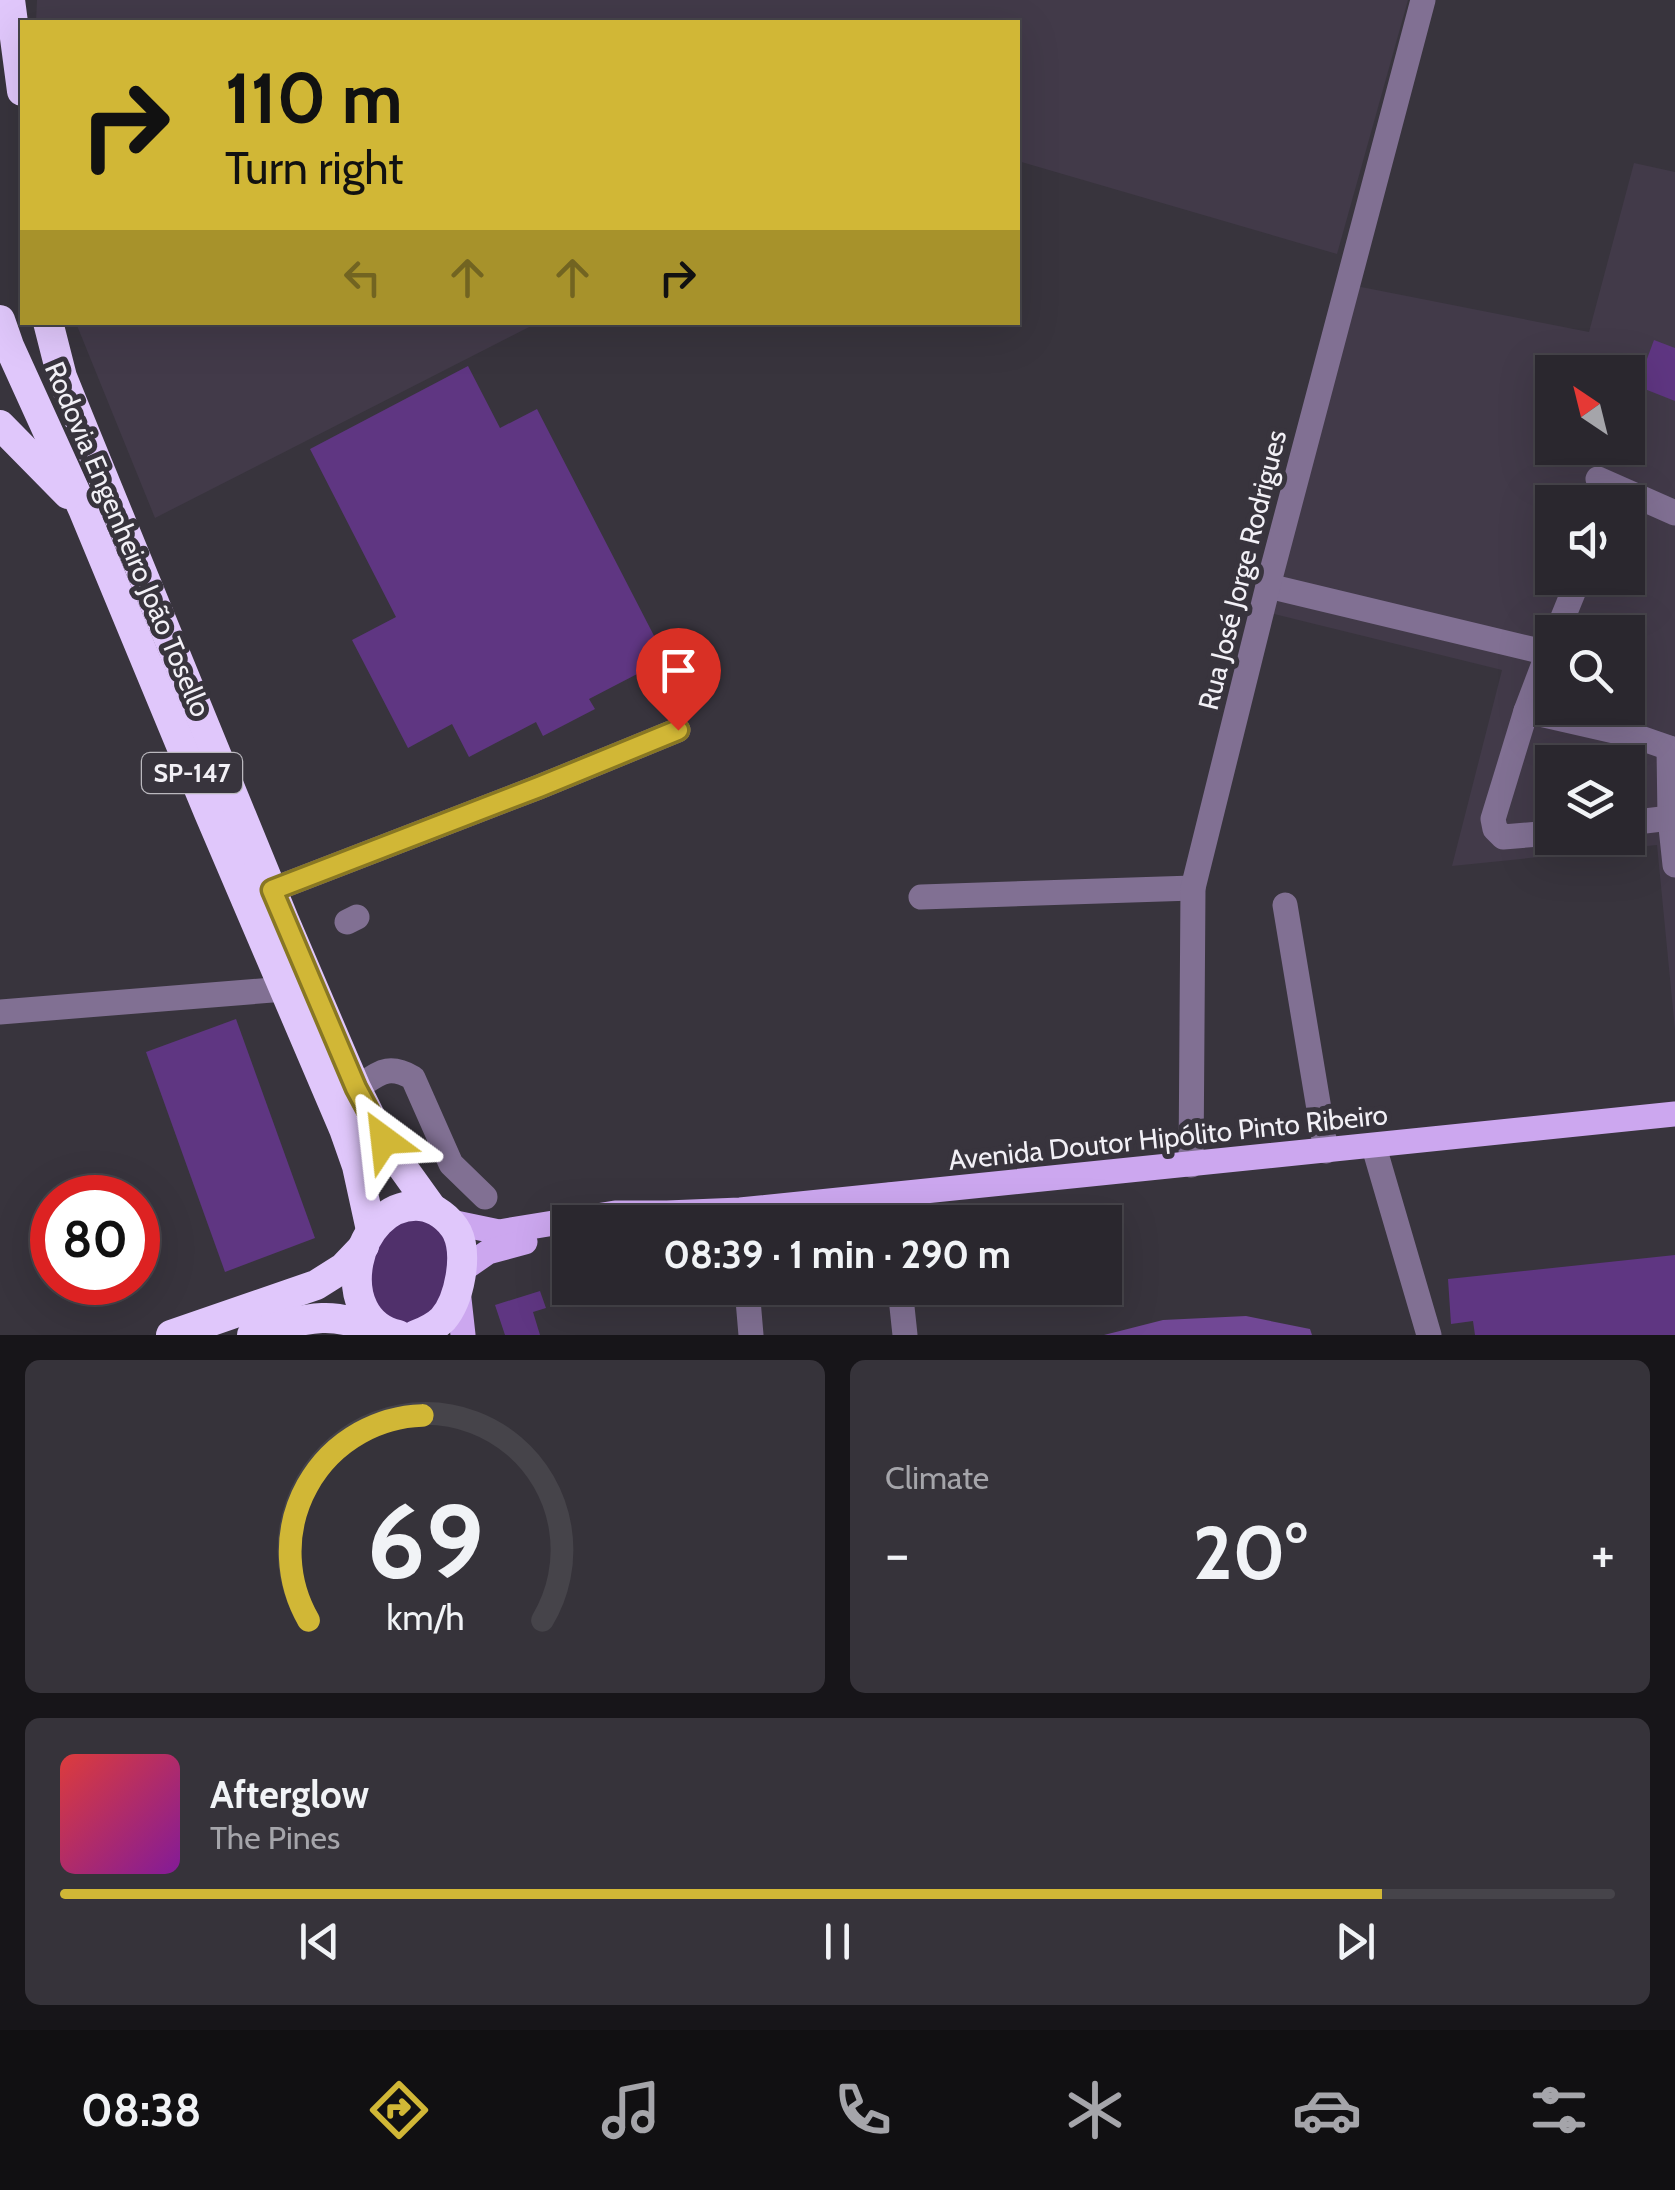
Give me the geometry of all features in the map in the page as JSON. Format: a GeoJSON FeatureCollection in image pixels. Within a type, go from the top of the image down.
{"type":"FeatureCollection","features":[{"type":"Feature","properties":{"kind":"highway"},"geometry":{"type":"LineString","coordinates":[[10,0],[20,76]]}},
{"type":"Feature","properties":{"kind":"highway"},"geometry":{"type":"LineString","coordinates":[[0,94],[20,110]]}},
{"type":"Feature","properties":{"kind":"highway","name":"Rodovia Engenheiro João Tosello"},"geometry":{"type":"LineString","coordinates":[[0,320],[13,386],[83,509],[344,1129],[358,1166],[368,1238],[357,1272],[356,1291],[361,1306],[391,1333]]}},
{"type":"Feature","properties":{"kind":"highway","name":"Rodovia Engenheiro João Tosello"},"geometry":{"type":"LineString","coordinates":[[49,325],[78,419],[356,1088],[371,1118],[441,1214]]}},
{"type":"Feature","properties":{"kind":"highway"},"geometry":{"type":"LineString","coordinates":[[0,425],[83,509]]}},
{"type":"Feature","properties":{"kind":"highway"},"geometry":{"type":"LineString","coordinates":[[172,1335],[316,1285],[342,1268],[386,1214],[416,1205],[441,1214],[459,1235],[464,1252],[450,1308],[441,1321],[416,1335]]}},
{"type":"Feature","properties":{"kind":"highway"},"geometry":{"type":"LineString","coordinates":[[252,1335],[323,1318],[391,1333]]}},
{"type":"Feature","properties":{"kind":"main road","name":"Avenida Doutor Hipólito Pinto Ribeiro"},"geometry":{"type":"LineString","coordinates":[[819,1205],[1675,1114]]}},
{"type":"Feature","properties":{"kind":"main road","name":"Avenida Doutor Hipólito Pinto Ribeiro"},"geometry":{"type":"LineString","coordinates":[[441,1214],[499,1232],[552,1223]]}},
{"type":"Feature","properties":{"kind":"main road"},"geometry":{"type":"LineString","coordinates":[[463,1335],[460,1278],[472,1261],[504,1246],[552,1237]]}},
{"type":"Feature","properties":{"kind":"street","name":"Rua José Jorge Rodrigues"},"geometry":{"type":"LineString","coordinates":[[1191,1165],[1193,888],[1268,586],[1424,0]]}},
{"type":"Feature","properties":{"kind":"street"},"geometry":{"type":"LineString","coordinates":[[1645,503],[1675,513]]}},
{"type":"Feature","properties":{"kind":"street"},"geometry":{"type":"LineString","coordinates":[[1268,586],[1535,640]]}},
{"type":"Feature","properties":{"kind":"street"},"geometry":{"type":"LineString","coordinates":[[1535,687],[1493,819],[1495,829],[1503,837],[1535,834]]}},
{"type":"Feature","properties":{"kind":"street"},"geometry":{"type":"LineString","coordinates":[[1526,711],[1632,735],[1672,749],[1670,818],[1675,864]]}},
{"type":"Feature","properties":{"kind":"street"},"geometry":{"type":"LineString","coordinates":[[272,890],[678,730]]}},
{"type":"Feature","properties":{"kind":"street"},"geometry":{"type":"LineString","coordinates":[[1645,821],[1670,818]]}},
{"type":"Feature","properties":{"kind":"street"},"geometry":{"type":"LineString","coordinates":[[921,897],[1193,888]]}},
{"type":"Feature","properties":{"kind":"street"},"geometry":{"type":"LineString","coordinates":[[1285,905],[1326,1151]]}},
{"type":"Feature","properties":{"kind":"street"},"geometry":{"type":"LineString","coordinates":[[0,1012],[285,989]]}},
{"type":"Feature","properties":{"kind":"street"},"geometry":{"type":"LineString","coordinates":[[356,1088],[386,1070],[400,1070],[413,1078],[451,1164],[485,1197]]}},
{"type":"Feature","properties":{"kind":"street"},"geometry":{"type":"LineString","coordinates":[[1374,1146],[1429,1335]]}},
{"type":"Feature","properties":{"kind":"street"},"geometry":{"type":"LineString","coordinates":[[890,1195],[891,1205]]}},
{"type":"Feature","properties":{"kind":"street"},"geometry":{"type":"LineString","coordinates":[[749,1305],[752,1335]]}},
{"type":"Feature","properties":{"kind":"street"},"geometry":{"type":"LineString","coordinates":[[902,1305],[905,1335]]}},
{"type":"Feature","properties":{"kind":"shaded area"},"geometry":{"type":"Polygon","coordinates":[[[37,0],[1408,0],[1337,254],[1020,162],[1020,20],[36,20],[37,0]]]}},
{"type":"Feature","properties":{"kind":"shaded area"},"geometry":{"type":"Polygon","coordinates":[[[1634,163],[1675,172],[1675,1030],[1657,845],[1645,846],[1645,745],[1535,745],[1535,855],[1559,855],[1452,866],[1502,670],[1270,613],[1356,286],[1589,332],[1634,163]]]}},
{"type":"Feature","properties":{"kind":"shaded area"},"geometry":{"type":"Polygon","coordinates":[[[77,325],[533,325],[155,518],[77,325]]]}},
{"type":"Feature","properties":{"kind":"shaded area"},"geometry":{"type":"Polygon","coordinates":[[[423,1218],[437,1225],[454,1255],[442,1300],[417,1324],[402,1325],[376,1313],[367,1284],[380,1237],[389,1226],[423,1218]]]}},
{"type":"Feature","properties":{"kind":"shaded area"},"geometry":{"type":"Polygon","coordinates":[[[1246,1316],[1310,1329],[1312,1335],[1104,1335],[1163,1320],[1246,1316]]]}},
{"type":"Feature","properties":{"kind":"building"},"geometry":{"type":"Polygon","coordinates":[[[1654,340],[1675,348],[1675,401],[1645,389],[1645,364],[1654,340]]]}},
{"type":"Feature","properties":{"kind":"building"},"geometry":{"type":"Polygon","coordinates":[[[468,366],[500,428],[537,409],[666,659],[589,699],[595,709],[543,736],[536,722],[469,757],[452,724],[408,748],[352,640],[396,617],[310,449],[468,366]]]}},
{"type":"Feature","properties":{"kind":"building"},"geometry":{"type":"Polygon","coordinates":[[[236,1019],[315,1238],[225,1272],[146,1052],[236,1019]]]}},
{"type":"Feature","properties":{"kind":"building"},"geometry":{"type":"Polygon","coordinates":[[[1675,1255],[1675,1335],[1475,1335],[1473,1321],[1451,1324],[1448,1279],[1675,1255]]]}},
{"type":"Feature","properties":{"kind":"building"},"geometry":{"type":"Polygon","coordinates":[[[540,1291],[546,1308],[533,1312],[540,1335],[505,1335],[495,1305],[540,1291]]]}},
{"type":"Feature","properties":{"kind":"route"},"geometry":{"type":"LineString","coordinates":[[384,1140],[356,1088],[272,890],[678,730]]}}]}
